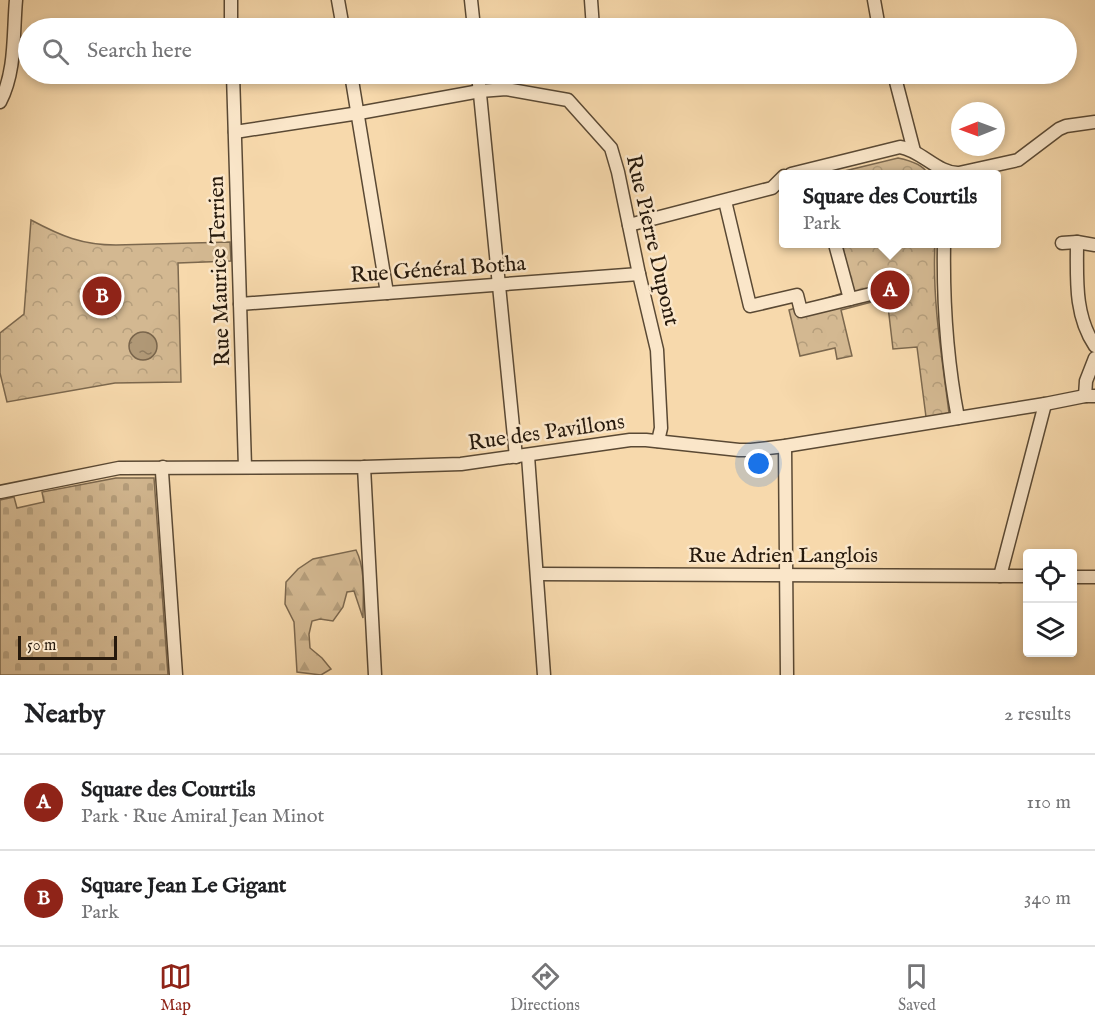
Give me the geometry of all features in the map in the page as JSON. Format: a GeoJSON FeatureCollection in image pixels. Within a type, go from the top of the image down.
{"type":"FeatureCollection","features":[{"type":"Feature","properties":{"kind":"street"},"geometry":{"type":"LineString","coordinates":[[0,102],[11,67],[16,0]]}},
{"type":"Feature","properties":{"kind":"street"},"geometry":{"type":"LineString","coordinates":[[231,0],[231,18]]}},
{"type":"Feature","properties":{"kind":"street"},"geometry":{"type":"LineString","coordinates":[[338,0],[342,18]]}},
{"type":"Feature","properties":{"kind":"street"},"geometry":{"type":"LineString","coordinates":[[471,0],[473,18]]}},
{"type":"Feature","properties":{"kind":"street"},"geometry":{"type":"LineString","coordinates":[[591,0],[592,18]]}},
{"type":"Feature","properties":{"kind":"street"},"geometry":{"type":"LineString","coordinates":[[874,0],[877,18]]}},
{"type":"Feature","properties":{"kind":"street","name":"Rue Maurice Terrien"},"geometry":{"type":"LineString","coordinates":[[233,84],[245,467]]}},
{"type":"Feature","properties":{"kind":"street"},"geometry":{"type":"LineString","coordinates":[[353,84],[387,293]]}},
{"type":"Feature","properties":{"kind":"street"},"geometry":{"type":"LineString","coordinates":[[479,84],[499,285],[538,574],[544,675]]}},
{"type":"Feature","properties":{"kind":"street"},"geometry":{"type":"LineString","coordinates":[[897,84],[914,151]]}},
{"type":"Feature","properties":{"kind":"street","name":"Rue Pierre Dupont"},"geometry":{"type":"LineString","coordinates":[[235,132],[480,91],[506,89],[568,100],[611,148],[657,350],[661,429],[658,441]]}},
{"type":"Feature","properties":{"kind":"street"},"geometry":{"type":"LineString","coordinates":[[973,170],[1018,160],[1059,129],[1095,122]]}},
{"type":"Feature","properties":{"kind":"street"},"geometry":{"type":"LineString","coordinates":[[819,170],[895,147],[904,147],[914,151],[940,170]]}},
{"type":"Feature","properties":{"kind":"street"},"geometry":{"type":"LineString","coordinates":[[630,225],[772,188],[779,180]]}},
{"type":"Feature","properties":{"kind":"street"},"geometry":{"type":"LineString","coordinates":[[725,201],[750,306],[797,295],[801,311],[879,292]]}},
{"type":"Feature","properties":{"kind":"street"},"geometry":{"type":"LineString","coordinates":[[1077,242],[1077,292],[1084,326],[1095,346]]}},
{"type":"Feature","properties":{"kind":"street"},"geometry":{"type":"LineString","coordinates":[[1062,243],[1077,242],[1095,245]]}},
{"type":"Feature","properties":{"kind":"street"},"geometry":{"type":"LineString","coordinates":[[836,248],[850,299]]}},
{"type":"Feature","properties":{"kind":"street"},"geometry":{"type":"LineString","coordinates":[[944,248],[943,277],[951,381],[958,418]]}},
{"type":"Feature","properties":{"kind":"street","name":"Rue Général Botha"},"geometry":{"type":"LineString","coordinates":[[240,304],[639,274]]}},
{"type":"Feature","properties":{"kind":"street"},"geometry":{"type":"LineString","coordinates":[[1090,396],[1086,381],[1095,358]]}},
{"type":"Feature","properties":{"kind":"street","name":"Rue des Pavillons"},"geometry":{"type":"LineString","coordinates":[[0,492],[119,468],[364,467],[461,464],[630,440],[739,450],[785,446],[1090,396]]}},
{"type":"Feature","properties":{"kind":"street"},"geometry":{"type":"LineString","coordinates":[[1000,576],[1045,404]]}},
{"type":"Feature","properties":{"kind":"street"},"geometry":{"type":"LineString","coordinates":[[785,446],[787,675]]}},
{"type":"Feature","properties":{"kind":"street"},"geometry":{"type":"LineString","coordinates":[[164,467],[162,472],[176,675]]}},
{"type":"Feature","properties":{"kind":"street"},"geometry":{"type":"LineString","coordinates":[[364,467],[375,675]]}},
{"type":"Feature","properties":{"kind":"street","name":"Rue Adrien Langlois"},"geometry":{"type":"LineString","coordinates":[[538,574],[1023,576]]}},
{"type":"Feature","properties":{"kind":"street"},"geometry":{"type":"LineString","coordinates":[[1077,577],[1095,577]]}},
{"type":"Feature","properties":{"kind":"green space"},"geometry":{"type":"Polygon","coordinates":[[[898,158],[911,161],[925,170],[848,170],[898,158]]]}},
{"type":"Feature","properties":{"kind":"green space"},"geometry":{"type":"Polygon","coordinates":[[[31,220],[62,235],[93,243],[116,245],[230,242],[231,261],[178,263],[181,382],[115,383],[7,402],[0,373],[0,333],[24,314],[31,220]]]}},
{"type":"Feature","properties":{"kind":"green space"},"geometry":{"type":"Polygon","coordinates":[[[843,248],[935,248],[936,307],[949,413],[926,417],[917,347],[893,349],[887,298],[841,310],[852,356],[837,359],[835,348],[800,356],[789,310],[843,293],[851,282],[843,248]]]}},
{"type":"Feature","properties":{"kind":"green space"},"geometry":{"type":"Polygon","coordinates":[[[116,478],[154,478],[168,675],[0,675],[0,500],[14,497],[17,508],[44,502],[42,492],[116,478]]]}},
{"type":"Feature","properties":{"kind":"green space"},"geometry":{"type":"Polygon","coordinates":[[[356,550],[363,575],[363,618],[354,591],[347,592],[343,607],[333,621],[320,619],[312,621],[309,634],[310,648],[331,669],[321,675],[297,672],[294,622],[285,604],[286,582],[298,569],[313,559],[356,550]]]}},
{"type":"Feature","properties":{"kind":"water"},"geometry":{"type":"Polygon","coordinates":[[[143,332],[153,336],[157,346],[153,356],[143,360],[133,356],[129,346],[133,336],[143,332]]]}},
{"type":"Feature","properties":{"kind":"place","name":"Square des Courtils"},"geometry":{"type":"Point","coordinates":[890,290]}},
{"type":"Feature","properties":{"kind":"place","name":"Square Jean Le Gigant"},"geometry":{"type":"Point","coordinates":[102,296]}}]}
